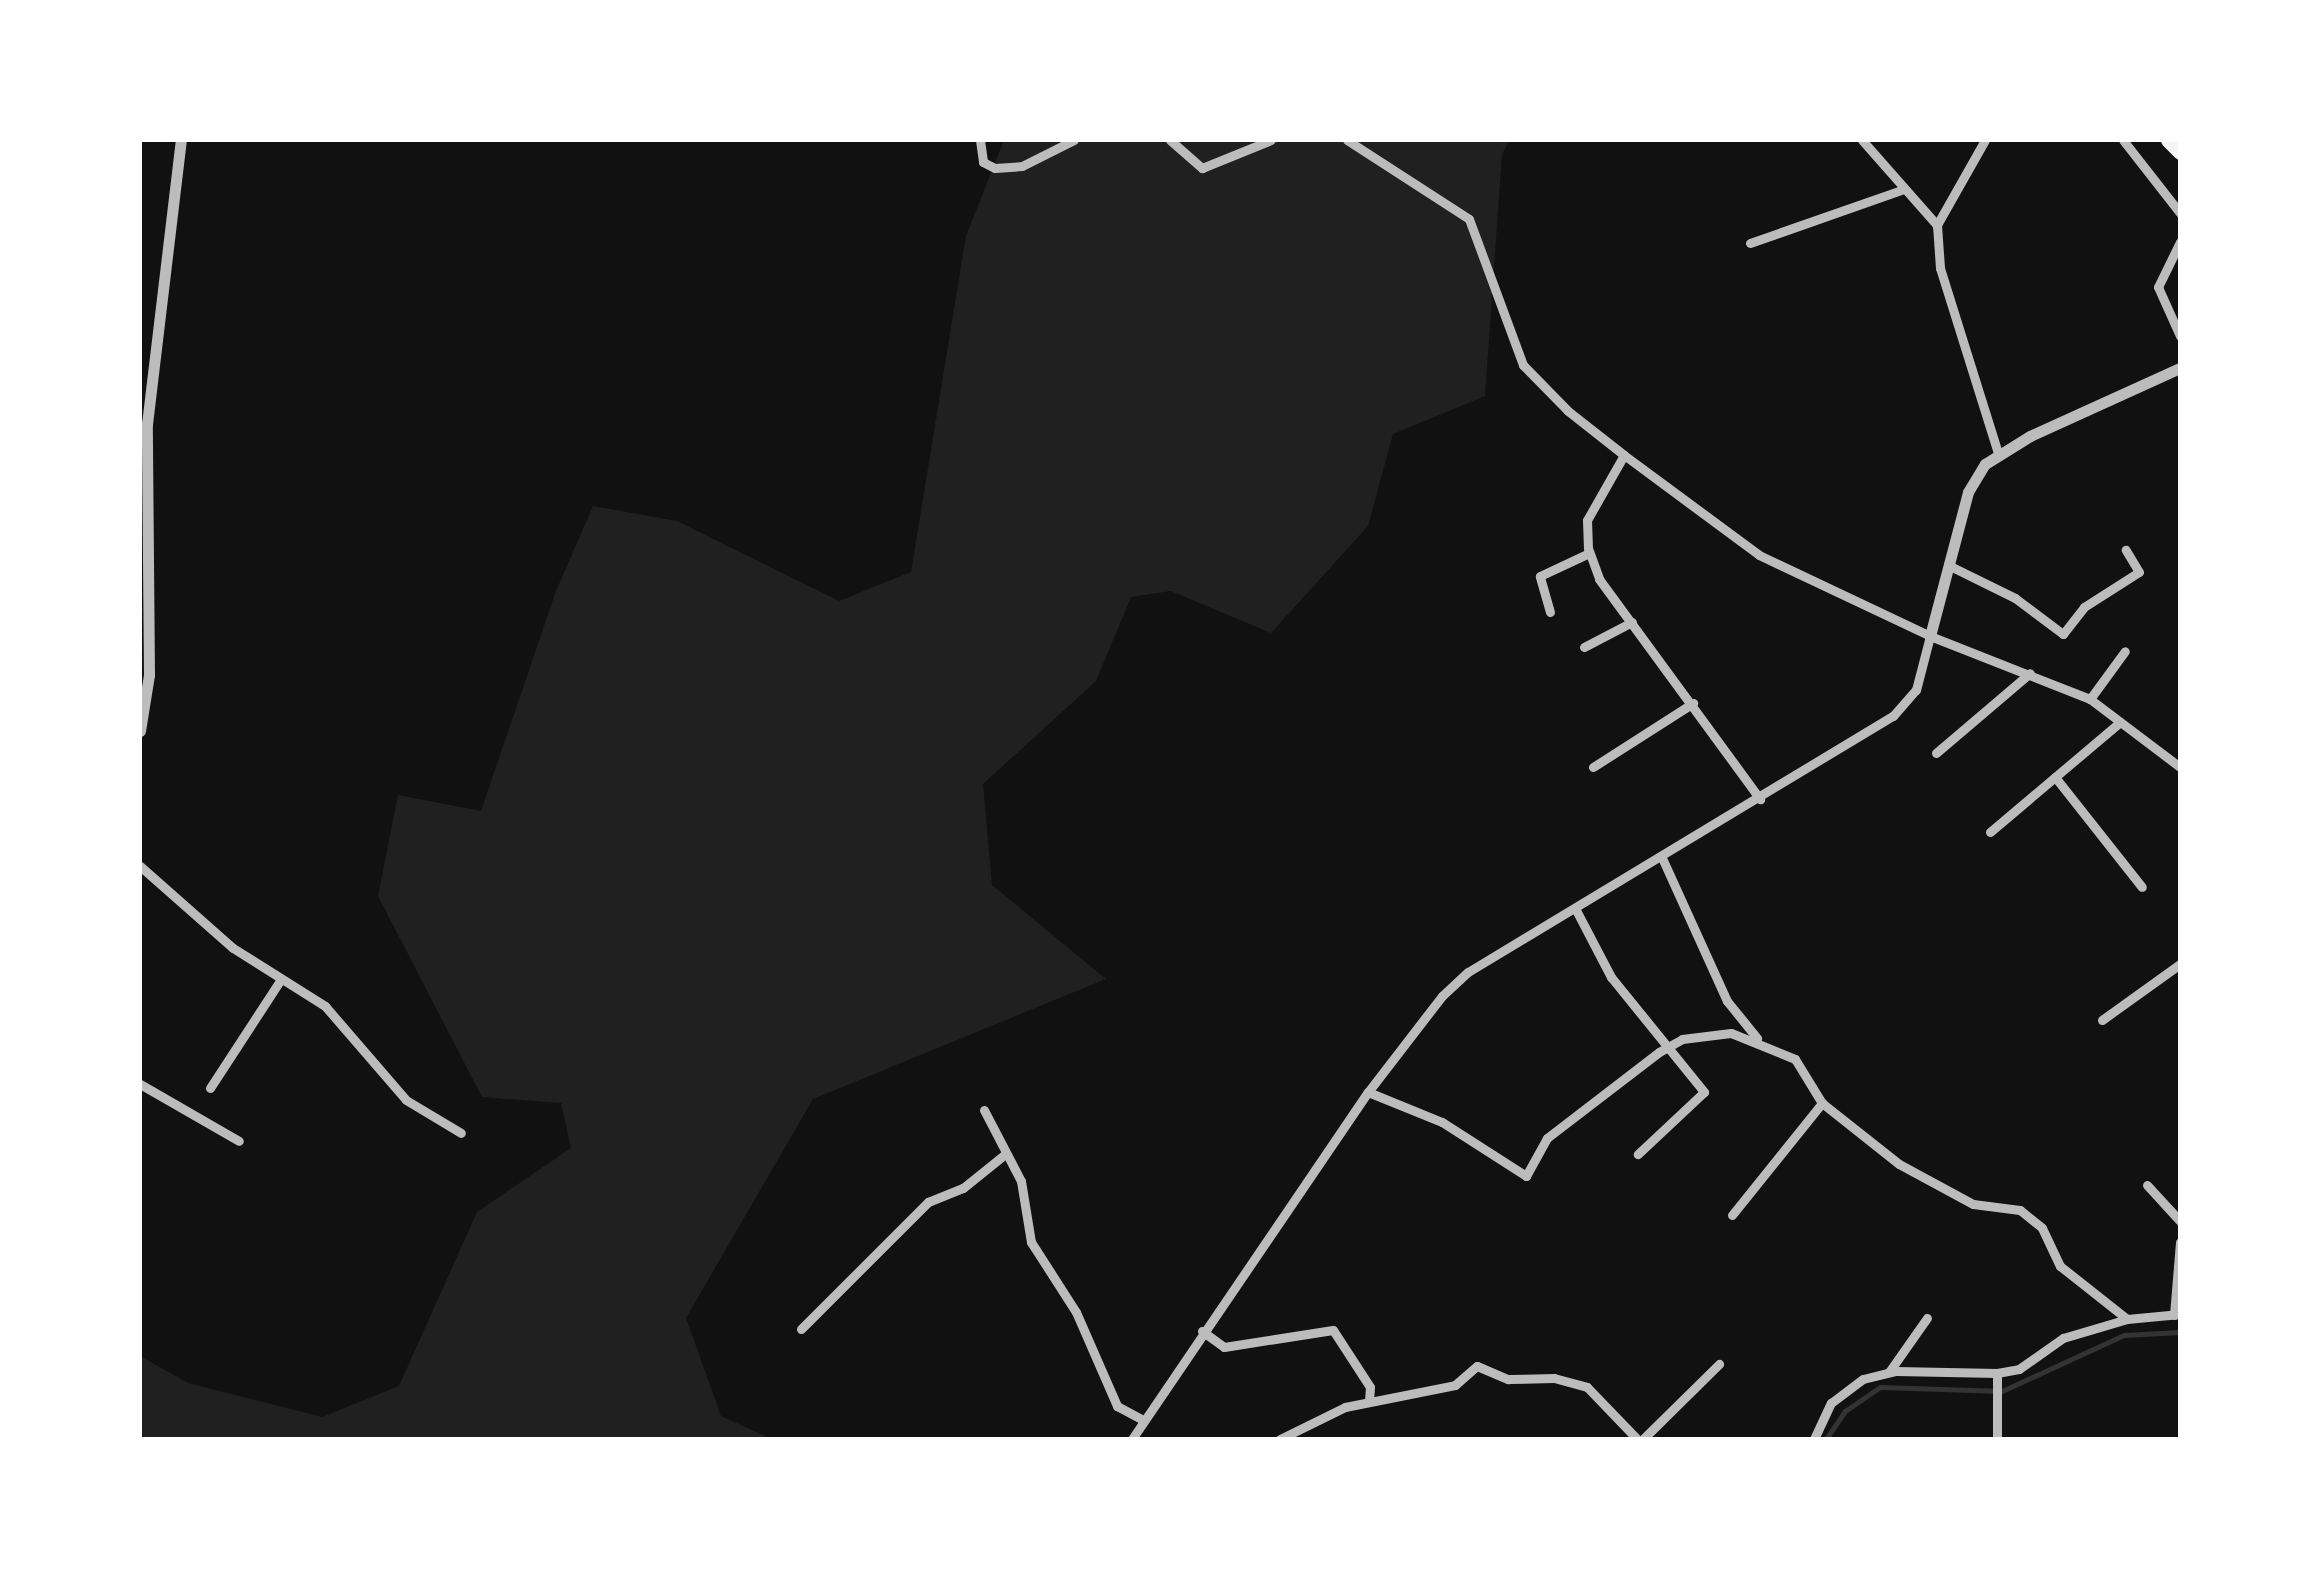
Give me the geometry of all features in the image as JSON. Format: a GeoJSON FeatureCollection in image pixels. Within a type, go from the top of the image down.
{"type":"FeatureCollection","features":[{"type":"Feature","properties":{"kind":"highway"},"geometry":{"type":"LineString","coordinates":[[2168,140],[2180,152]]}},
{"type":"Feature","properties":{"kind":"street"},"geometry":{"type":"LineString","coordinates":[[140,731],[149,675],[147,424],[181,140]]}},
{"type":"Feature","properties":{"kind":"street"},"geometry":{"type":"LineString","coordinates":[[980,140],[983,162],[994,168],[1022,166],[1074,140]]}},
{"type":"Feature","properties":{"kind":"street"},"geometry":{"type":"LineString","coordinates":[[1170,140],[1202,168],[1272,140]]}},
{"type":"Feature","properties":{"kind":"street"},"geometry":{"type":"LineString","coordinates":[[1347,140],[1470,219],[1523,364],[1568,411],[1624,455],[1759,556],[1930,636],[2090,698],[2180,767]]}},
{"type":"Feature","properties":{"kind":"street"},"geometry":{"type":"LineString","coordinates":[[1862,140],[1936,225]]}},
{"type":"Feature","properties":{"kind":"street"},"geometry":{"type":"LineString","coordinates":[[1986,140],[1936,225],[1940,268],[1998,453]]}},
{"type":"Feature","properties":{"kind":"street"},"geometry":{"type":"LineString","coordinates":[[2123,140],[2180,214]]}},
{"type":"Feature","properties":{"kind":"street"},"geometry":{"type":"LineString","coordinates":[[1750,244],[1904,189]]}},
{"type":"Feature","properties":{"kind":"street"},"geometry":{"type":"LineString","coordinates":[[2180,242],[2158,286],[2180,336]]}},
{"type":"Feature","properties":{"kind":"street"},"geometry":{"type":"LineString","coordinates":[[1132,1439],[1140,1418],[1368,1092],[1468,972],[1663,860],[1909,702],[1968,492],[1998,453],[2180,368]]}},
{"type":"Feature","properties":{"kind":"street"},"geometry":{"type":"LineString","coordinates":[[1624,455],[1587,520],[1589,552],[1599,579],[1760,799]]}},
{"type":"Feature","properties":{"kind":"street"},"geometry":{"type":"LineString","coordinates":[[1948,564],[2015,598],[2064,634],[2084,607],[2140,572],[2126,550]]}},
{"type":"Feature","properties":{"kind":"street"},"geometry":{"type":"LineString","coordinates":[[1550,612],[1540,576],[1589,552]]}},
{"type":"Feature","properties":{"kind":"street"},"geometry":{"type":"LineString","coordinates":[[1584,647],[1632,622]]}},
{"type":"Feature","properties":{"kind":"street"},"geometry":{"type":"LineString","coordinates":[[2090,698],[2125,650]]}},
{"type":"Feature","properties":{"kind":"street"},"geometry":{"type":"LineString","coordinates":[[1936,753],[2030,673]]}},
{"type":"Feature","properties":{"kind":"street"},"geometry":{"type":"LineString","coordinates":[[1593,768],[1693,703]]}},
{"type":"Feature","properties":{"kind":"street"},"geometry":{"type":"LineString","coordinates":[[1990,832],[2120,722]]}},
{"type":"Feature","properties":{"kind":"street"},"geometry":{"type":"LineString","coordinates":[[2055,777],[2142,886]]}},
{"type":"Feature","properties":{"kind":"street"},"geometry":{"type":"LineString","coordinates":[[1663,860],[1727,1000],[1762,1043]]}},
{"type":"Feature","properties":{"kind":"street"},"geometry":{"type":"LineString","coordinates":[[140,866],[232,948],[325,1006],[406,1100],[460,1132]]}},
{"type":"Feature","properties":{"kind":"street"},"geometry":{"type":"LineString","coordinates":[[1576,910],[1611,977],[1704,1092],[1638,1154]]}},
{"type":"Feature","properties":{"kind":"street"},"geometry":{"type":"LineString","coordinates":[[2102,1020],[2180,964]]}},
{"type":"Feature","properties":{"kind":"street"},"geometry":{"type":"LineString","coordinates":[[210,1088],[281,980]]}},
{"type":"Feature","properties":{"kind":"street"},"geometry":{"type":"LineString","coordinates":[[1368,1092],[1442,1122],[1526,1176],[1547,1138],[1669,1046],[1732,1033],[1762,1043],[1806,1070],[1822,1103],[1886,1155],[1973,1204],[2020,1210],[2042,1228],[2060,1266],[2126,1319]]}},
{"type":"Feature","properties":{"kind":"street"},"geometry":{"type":"LineString","coordinates":[[140,1084],[239,1141]]}},
{"type":"Feature","properties":{"kind":"street"},"geometry":{"type":"LineString","coordinates":[[1732,1215],[1822,1103]]}},
{"type":"Feature","properties":{"kind":"street"},"geometry":{"type":"LineString","coordinates":[[984,1110],[1004,1155],[1021,1181],[1031,1242],[1076,1312],[1118,1406],[1140,1418]]}},
{"type":"Feature","properties":{"kind":"street"},"geometry":{"type":"LineString","coordinates":[[801,1330],[928,1202],[963,1188],[1004,1155]]}},
{"type":"Feature","properties":{"kind":"street"},"geometry":{"type":"LineString","coordinates":[[2147,1184],[2180,1221]]}},
{"type":"Feature","properties":{"kind":"street"},"geometry":{"type":"LineString","coordinates":[[1814,1439],[1847,1388],[1889,1372],[1997,1376],[2019,1369],[2063,1338],[2126,1319],[2177,1314],[2180,1242]]}},
{"type":"Feature","properties":{"kind":"street"},"geometry":{"type":"LineString","coordinates":[[1889,1372],[1927,1318]]}},
{"type":"Feature","properties":{"kind":"street"},"geometry":{"type":"LineString","coordinates":[[1202,1331],[1224,1347],[1333,1330],[1370,1387],[1369,1401]]}},
{"type":"Feature","properties":{"kind":"street"},"geometry":{"type":"LineString","coordinates":[[1280,1439],[1312,1419],[1369,1401],[1450,1387],[1477,1366],[1508,1380],[1554,1378],[1587,1387],[1640,1439],[1719,1364]]}},
{"type":"Feature","properties":{"kind":"street"},"geometry":{"type":"LineString","coordinates":[[1997,1376],[1997,1439]]}},
{"type":"Feature","properties":{"kind":"shaded area"},"geometry":{"type":"Polygon","coordinates":[[[1004,140],[1510,140],[1502,154],[1485,396],[1393,434],[1368,526],[1271,633],[1171,591],[1131,597],[1096,681],[983,784],[992,885],[1106,979],[813,1099],[686,1318],[721,1416],[772,1439],[140,1439],[140,1356],[188,1383],[322,1417],[399,1386],[477,1212],[571,1148],[561,1103],[482,1097],[378,896],[398,795],[481,811],[556,591],[593,506],[677,521],[839,601],[911,572],[966,236],[1004,140]]]}},
{"type":"Feature","properties":{"kind":"waterway"},"geometry":{"type":"LineString","coordinates":[[1826,1439],[1845,1411],[1880,1387],[2002,1391],[2124,1335],[2180,1332]]}}]}
